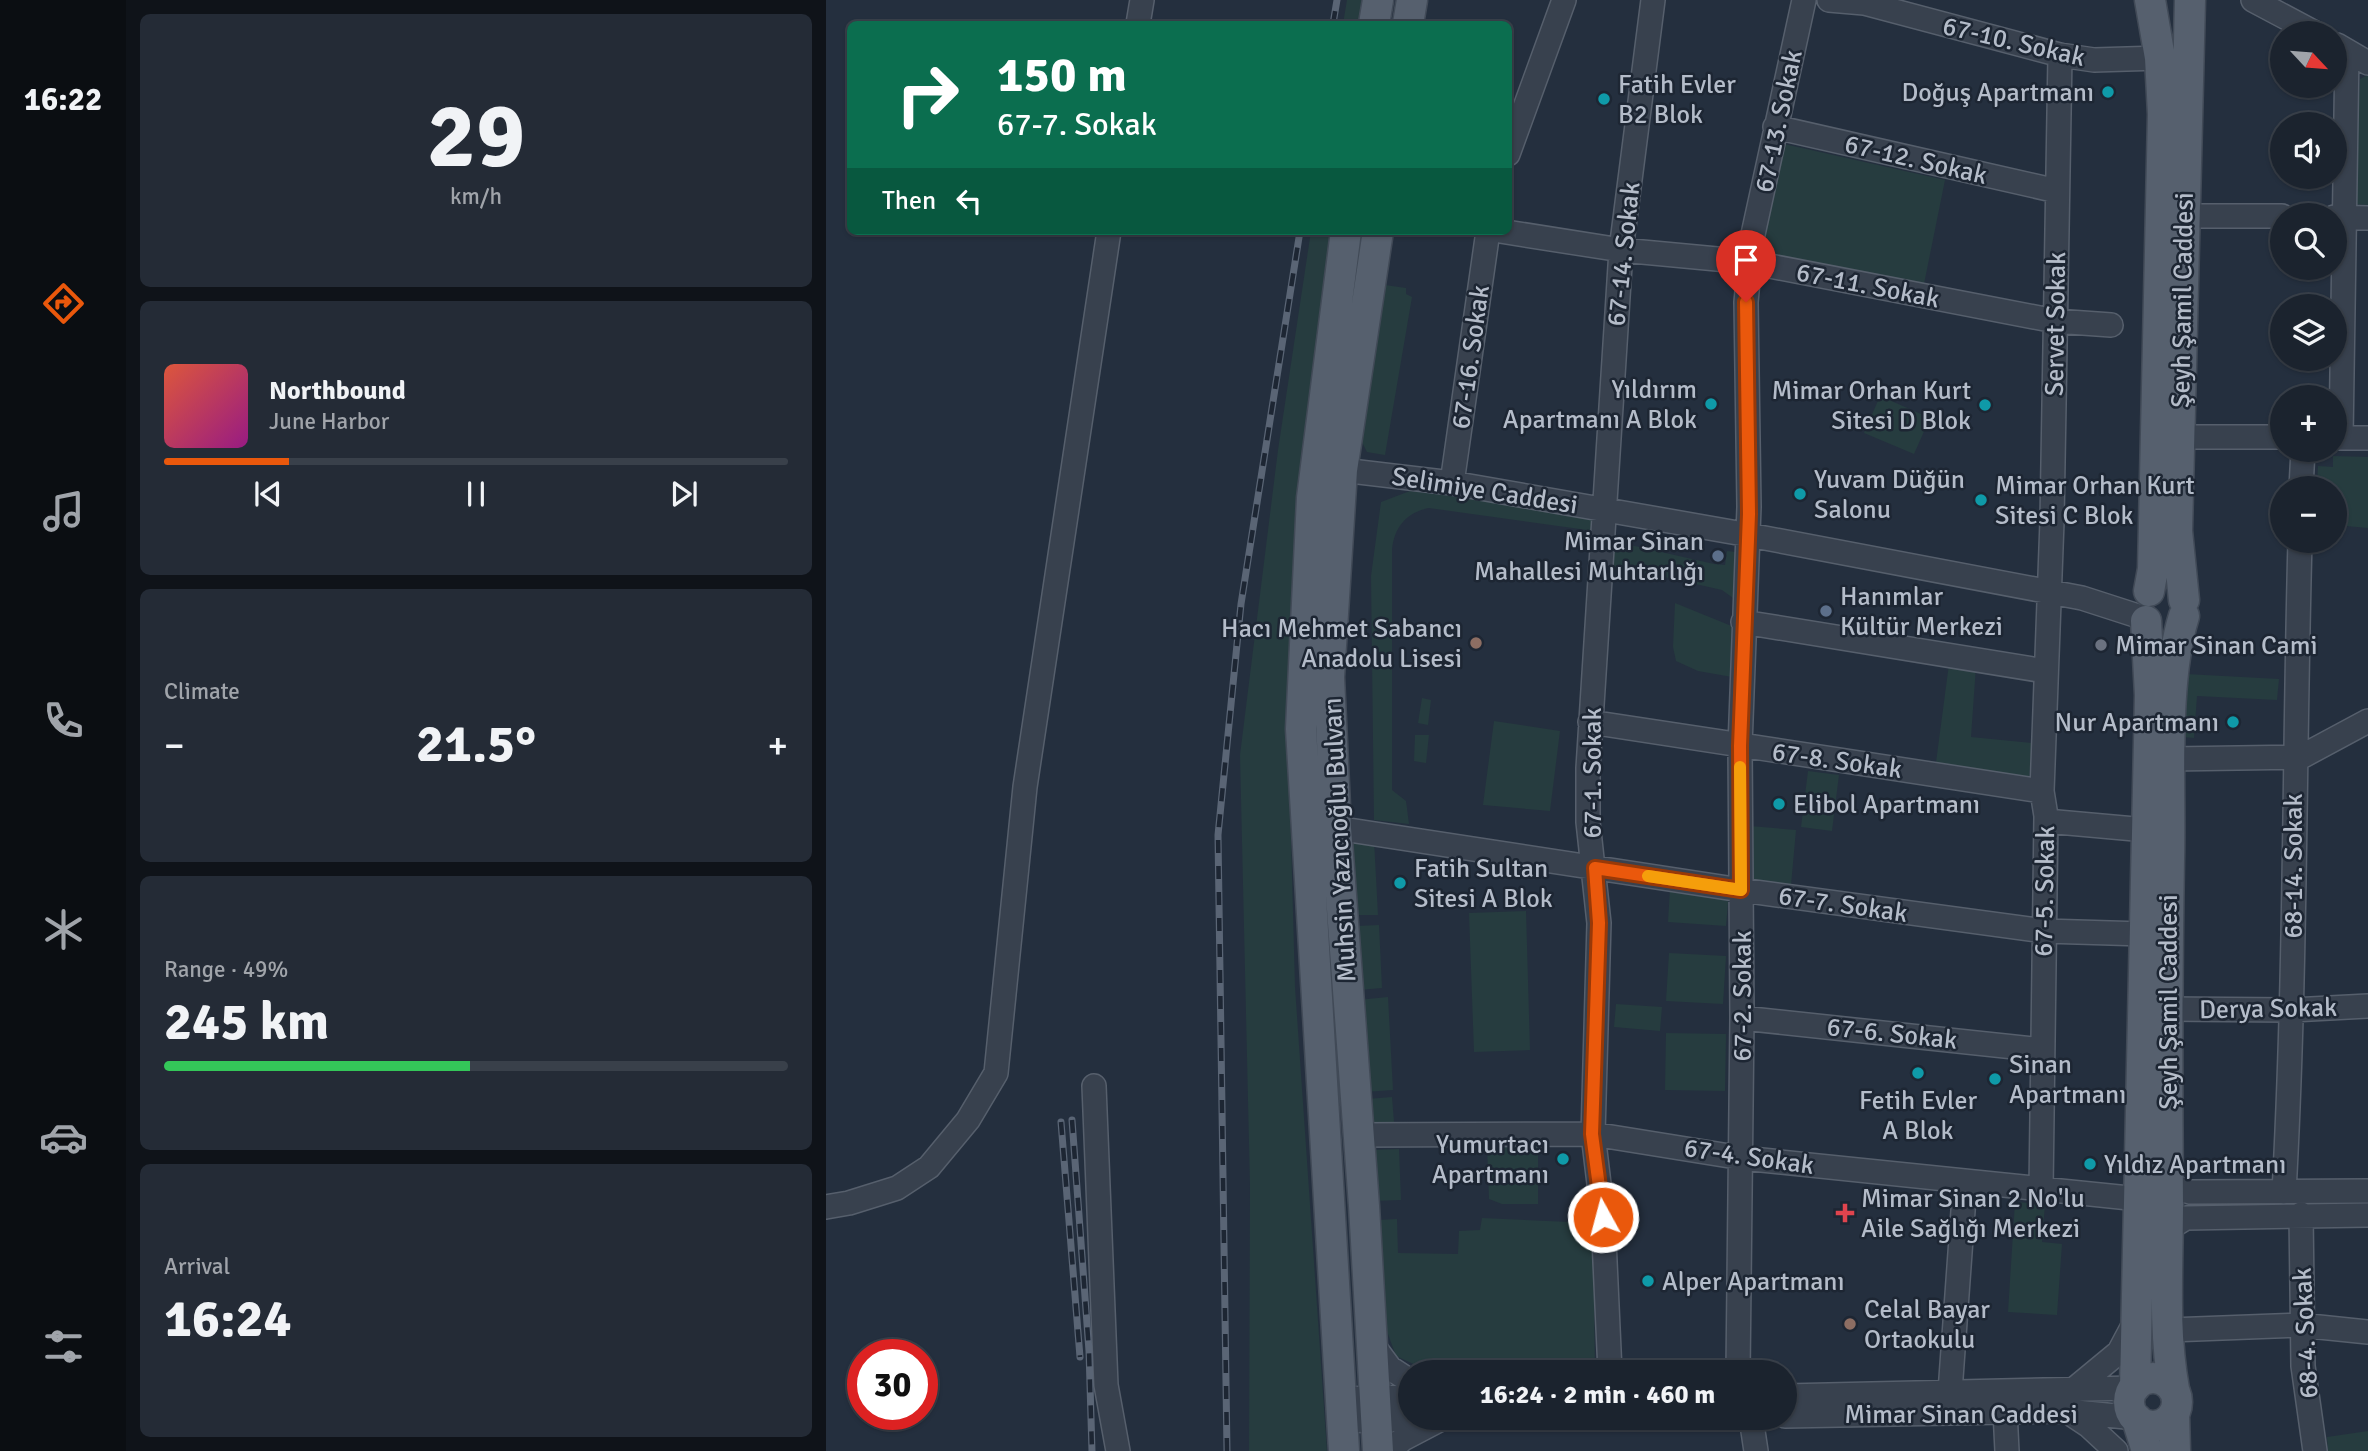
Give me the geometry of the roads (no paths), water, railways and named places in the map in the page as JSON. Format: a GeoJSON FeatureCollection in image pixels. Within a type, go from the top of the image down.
{"type":"FeatureCollection","features":[{"type":"Feature","properties":{"kind":"main road"},"geometry":{"type":"LineString","coordinates":[[1374,21],[1378,0]]}},
{"type":"Feature","properties":{"kind":"main road"},"geometry":{"type":"LineString","coordinates":[[1408,21],[1412,0]]}},
{"type":"Feature","properties":{"kind":"main road","name":"Şeyh Şamil Caddesi"},"geometry":{"type":"LineString","coordinates":[[2134,1388],[2150,651],[2146,606],[2153,569],[2163,114],[2160,58],[2150,0]]}},
{"type":"Feature","properties":{"kind":"main road"},"geometry":{"type":"LineString","coordinates":[[2161,0],[2179,0]]}},
{"type":"Feature","properties":{"kind":"main road","name":"Şeyh Şamil Caddesi"},"geometry":{"type":"LineString","coordinates":[[2175,1451],[2169,1330],[2167,1009],[2174,660],[2184,608],[2177,531],[2190,0]]}},
{"type":"Feature","properties":{"kind":"main road","name":"Muhsin Yazıcıoğlu Bulvarı"},"geometry":{"type":"LineString","coordinates":[[1344,1451],[1301,729],[1312,498],[1345,235]]}},
{"type":"Feature","properties":{"kind":"main road","name":"Muhsin Yazıcıoğlu Bulvarı"},"geometry":{"type":"LineString","coordinates":[[1377,235],[1342,470],[1329,677],[1336,828],[1359,1135],[1378,1451]]}},
{"type":"Feature","properties":{"kind":"main road"},"geometry":{"type":"LineString","coordinates":[[2146,606],[2159,586],[2170,586],[2184,608]]}},
{"type":"Feature","properties":{"kind":"main road"},"geometry":{"type":"LineString","coordinates":[[2137,1418],[2158,1425],[2174,1401],[2168,1383],[2155,1378],[2142,1381],[2134,1388],[2130,1405],[2147,1451]]}},
{"type":"Feature","properties":{"kind":"street"},"geometry":{"type":"LineString","coordinates":[[1138,21],[1142,0]]}},
{"type":"Feature","properties":{"kind":"street"},"geometry":{"type":"LineString","coordinates":[[1512,144],[1564,0]]}},
{"type":"Feature","properties":{"kind":"street","name":"67-14. Sokak"},"geometry":{"type":"LineString","coordinates":[[1604,509],[1621,250],[1653,0]]}},
{"type":"Feature","properties":{"kind":"street","name":"67-13. Sokak"},"geometry":{"type":"LineString","coordinates":[[1749,535],[1745,335],[1749,262],[1775,127],[1804,0]]}},
{"type":"Feature","properties":{"kind":"street","name":"67-10. Sokak"},"geometry":{"type":"LineString","coordinates":[[1829,0],[1865,2],[2060,55],[2094,60],[2160,58]]}},
{"type":"Feature","properties":{"kind":"street"},"geometry":{"type":"LineString","coordinates":[[2253,0],[2292,21]]}},
{"type":"Feature","properties":{"kind":"street"},"geometry":{"type":"LineString","coordinates":[[2347,51],[2368,63]]}},
{"type":"Feature","properties":{"kind":"street","name":"Servet Sokak"},"geometry":{"type":"LineString","coordinates":[[2049,593],[2060,55]]}},
{"type":"Feature","properties":{"kind":"street"},"geometry":{"type":"LineString","coordinates":[[2339,203],[2340,98]]}},
{"type":"Feature","properties":{"kind":"street","name":"67-12. Sokak"},"geometry":{"type":"LineString","coordinates":[[1775,127],[2057,191]]}},
{"type":"Feature","properties":{"kind":"street"},"geometry":{"type":"LineString","coordinates":[[2184,216],[2270,216]]}},
{"type":"Feature","properties":{"kind":"street"},"geometry":{"type":"LineString","coordinates":[[2347,217],[2368,218]]}},
{"type":"Feature","properties":{"kind":"street","name":"67-11. Sokak"},"geometry":{"type":"LineString","coordinates":[[1512,233],[1621,250],[1749,262],[2055,321],[2111,325]]}},
{"type":"Feature","properties":{"kind":"street"},"geometry":{"type":"LineString","coordinates":[[826,1207],[897,1188],[929,1167],[968,1120],[996,1073],[1041,671],[1108,235]]}},
{"type":"Feature","properties":{"kind":"street","name":"67-16. Sokak"},"geometry":{"type":"LineString","coordinates":[[1452,483],[1487,235]]}},
{"type":"Feature","properties":{"kind":"street"},"geometry":{"type":"LineString","coordinates":[[2338,385],[2339,280]]}},
{"type":"Feature","properties":{"kind":"street"},"geometry":{"type":"LineString","coordinates":[[2179,437],[2270,438]]}},
{"type":"Feature","properties":{"kind":"street"},"geometry":{"type":"LineString","coordinates":[[2347,438],[2368,438]]}},
{"type":"Feature","properties":{"kind":"street","name":"Selimiye Caddesi"},"geometry":{"type":"LineString","coordinates":[[1342,470],[1452,483],[1749,535],[2049,593],[2082,598],[2118,598],[2146,606]]}},
{"type":"Feature","properties":{"kind":"street","name":"67-1. Sokak"},"geometry":{"type":"LineString","coordinates":[[1604,509],[1590,722],[1588,822],[1599,923],[1592,1134],[1603,1217],[1609,1360]]}},
{"type":"Feature","properties":{"kind":"street","name":"67-2. Sokak"},"geometry":{"type":"LineString","coordinates":[[1738,1360],[1742,1158],[1740,746],[1743,622],[1749,535]]}},
{"type":"Feature","properties":{"kind":"street","name":"68-14. Sokak"},"geometry":{"type":"LineString","coordinates":[[2284,1192],[2292,1010],[2294,758],[2300,553]]}},
{"type":"Feature","properties":{"kind":"street","name":"67-5. Sokak"},"geometry":{"type":"LineString","coordinates":[[2041,1190],[2046,821],[2042,790],[2049,593]]}},
{"type":"Feature","properties":{"kind":"street"},"geometry":{"type":"LineString","coordinates":[[1743,622],[2045,671]]}},
{"type":"Feature","properties":{"kind":"street"},"geometry":{"type":"LineString","coordinates":[[2171,759],[2294,758],[2313,753],[2368,721]]}},
{"type":"Feature","properties":{"kind":"street","name":"67-8. Sokak"},"geometry":{"type":"LineString","coordinates":[[1590,722],[2042,790]]}},
{"type":"Feature","properties":{"kind":"street"},"geometry":{"type":"LineString","coordinates":[[2046,821],[2146,830]]}},
{"type":"Feature","properties":{"kind":"street","name":"67-7. Sokak"},"geometry":{"type":"LineString","coordinates":[[1336,828],[1741,890],[2043,931],[2144,934]]}},
{"type":"Feature","properties":{"kind":"street","name":"Derya Sokak"},"geometry":{"type":"LineString","coordinates":[[2167,1009],[2292,1010],[2368,1006]]}},
{"type":"Feature","properties":{"kind":"street","name":"67-6. Sokak"},"geometry":{"type":"LineString","coordinates":[[1742,1018],[2042,1050]]}},
{"type":"Feature","properties":{"kind":"street"},"geometry":{"type":"LineString","coordinates":[[1094,1086],[1106,1385],[1118,1451]]}},
{"type":"Feature","properties":{"kind":"street","name":"67-4. Sokak"},"geometry":{"type":"LineString","coordinates":[[1359,1135],[1592,1134],[1742,1158],[2138,1199]]}},
{"type":"Feature","properties":{"kind":"street"},"geometry":{"type":"LineString","coordinates":[[2168,1180],[2178,1188],[2190,1192],[2368,1191]]}},
{"type":"Feature","properties":{"kind":"street"},"geometry":{"type":"LineString","coordinates":[[1950,1392],[1965,1183]]}},
{"type":"Feature","properties":{"kind":"street"},"geometry":{"type":"LineString","coordinates":[[2168,1229],[2186,1218],[2301,1214],[2368,1216]]}},
{"type":"Feature","properties":{"kind":"street","name":"68-4. Sokak"},"geometry":{"type":"LineString","coordinates":[[2301,1214],[2300,1325],[2315,1451]]}},
{"type":"Feature","properties":{"kind":"street"},"geometry":{"type":"LineString","coordinates":[[2116,1451],[2089,1426],[2069,1400],[2119,1352],[2136,1319]]}},
{"type":"Feature","properties":{"kind":"street"},"geometry":{"type":"LineString","coordinates":[[2169,1330],[2300,1325],[2368,1332]]}},
{"type":"Feature","properties":{"kind":"street"},"geometry":{"type":"LineString","coordinates":[[1373,1345],[1390,1368],[1398,1373]]}},
{"type":"Feature","properties":{"kind":"street","name":"Mimar Sinan Caddesi"},"geometry":{"type":"LineString","coordinates":[[1797,1416],[2005,1411],[2134,1388]]}},
{"type":"Feature","properties":{"kind":"street","name":"Mimar Sinan Caddesi"},"geometry":{"type":"LineString","coordinates":[[1797,1396],[1950,1392],[2069,1400],[2137,1418]]}},
{"type":"Feature","properties":{"kind":"street"},"geometry":{"type":"LineString","coordinates":[[1376,1410],[1398,1402]]}},
{"type":"Feature","properties":{"kind":"street"},"geometry":{"type":"LineString","coordinates":[[1342,1410],[1398,1413]]}},
{"type":"Feature","properties":{"kind":"street"},"geometry":{"type":"LineString","coordinates":[[2005,1411],[2007,1451]]}},
{"type":"Feature","properties":{"kind":"street"},"geometry":{"type":"LineString","coordinates":[[1389,1451],[1403,1438],[1419,1430]]}},
{"type":"Feature","properties":{"kind":"street"},"geometry":{"type":"LineString","coordinates":[[1753,1430],[1756,1451]]}},
{"type":"Feature","properties":{"kind":"railway"},"geometry":{"type":"LineString","coordinates":[[1334,21],[1337,0]]}},
{"type":"Feature","properties":{"kind":"railway"},"geometry":{"type":"LineString","coordinates":[[1227,1451],[1218,835],[1241,604],[1299,235]]}},
{"type":"Feature","properties":{"kind":"railway"},"geometry":{"type":"LineString","coordinates":[[1072,1120],[1089,1351],[1092,1451]]}},
{"type":"Feature","properties":{"kind":"railway"},"geometry":{"type":"LineString","coordinates":[[1061,1122],[1080,1357]]}},
{"type":"Feature","properties":{"kind":"place","name":"Doğuş Apartmanı"},"geometry":{"type":"Point","coordinates":[2108,92]}},
{"type":"Feature","properties":{"kind":"place","name":"Fatih Evler B2 Blok"},"geometry":{"type":"Point","coordinates":[1604,99]}},
{"type":"Feature","properties":{"kind":"place","name":"Yıldırım Apartmanı A Blok"},"geometry":{"type":"Point","coordinates":[1711,404]}},
{"type":"Feature","properties":{"kind":"place","name":"Mimar Orhan Kurt Sitesi D Blok"},"geometry":{"type":"Point","coordinates":[1985,405]}},
{"type":"Feature","properties":{"kind":"place","name":"Yuvam Düğün Salonu"},"geometry":{"type":"Point","coordinates":[1800,494]}},
{"type":"Feature","properties":{"kind":"place","name":"Mimar Orhan Kurt Sitesi C Blok"},"geometry":{"type":"Point","coordinates":[1981,500]}},
{"type":"Feature","properties":{"kind":"place","name":"Mimar Sinan Mahallesi Muhtarlığı"},"geometry":{"type":"Point","coordinates":[1718,556]}},
{"type":"Feature","properties":{"kind":"place","name":"Hanımlar Kültür Merkezi"},"geometry":{"type":"Point","coordinates":[1826,611]}},
{"type":"Feature","properties":{"kind":"place","name":"Hacı Mehmet Sabancı Anadolu Lisesi"},"geometry":{"type":"Point","coordinates":[1476,643]}},
{"type":"Feature","properties":{"kind":"place","name":"Mimar Sinan Cami"},"geometry":{"type":"Point","coordinates":[2101,645]}},
{"type":"Feature","properties":{"kind":"place","name":"Nur Apartmanı"},"geometry":{"type":"Point","coordinates":[2233,722]}},
{"type":"Feature","properties":{"kind":"place","name":"Elibol Apartmanı"},"geometry":{"type":"Point","coordinates":[1779,804]}},
{"type":"Feature","properties":{"kind":"place","name":"Fatih Sultan Sitesi A Blok"},"geometry":{"type":"Point","coordinates":[1400,883]}},
{"type":"Feature","properties":{"kind":"place","name":"Fetih Evler A Blok"},"geometry":{"type":"Point","coordinates":[1918,1073]}},
{"type":"Feature","properties":{"kind":"place","name":"Sinan Apartmanı"},"geometry":{"type":"Point","coordinates":[1995,1079]}},
{"type":"Feature","properties":{"kind":"place","name":"Yumurtacı Apartmanı"},"geometry":{"type":"Point","coordinates":[1563,1159]}},
{"type":"Feature","properties":{"kind":"place","name":"Yıldız Apartmanı"},"geometry":{"type":"Point","coordinates":[2090,1164]}},
{"type":"Feature","properties":{"kind":"place","name":"Mimar Sinan 2 No'lu Aile Sağlığı Merkezi"},"geometry":{"type":"Point","coordinates":[1845,1213]}},
{"type":"Feature","properties":{"kind":"place","name":"Alper Apartmanı"},"geometry":{"type":"Point","coordinates":[1648,1281]}},
{"type":"Feature","properties":{"kind":"place","name":"Celal Bayar Ortaokulu"},"geometry":{"type":"Point","coordinates":[1850,1324]}}]}
